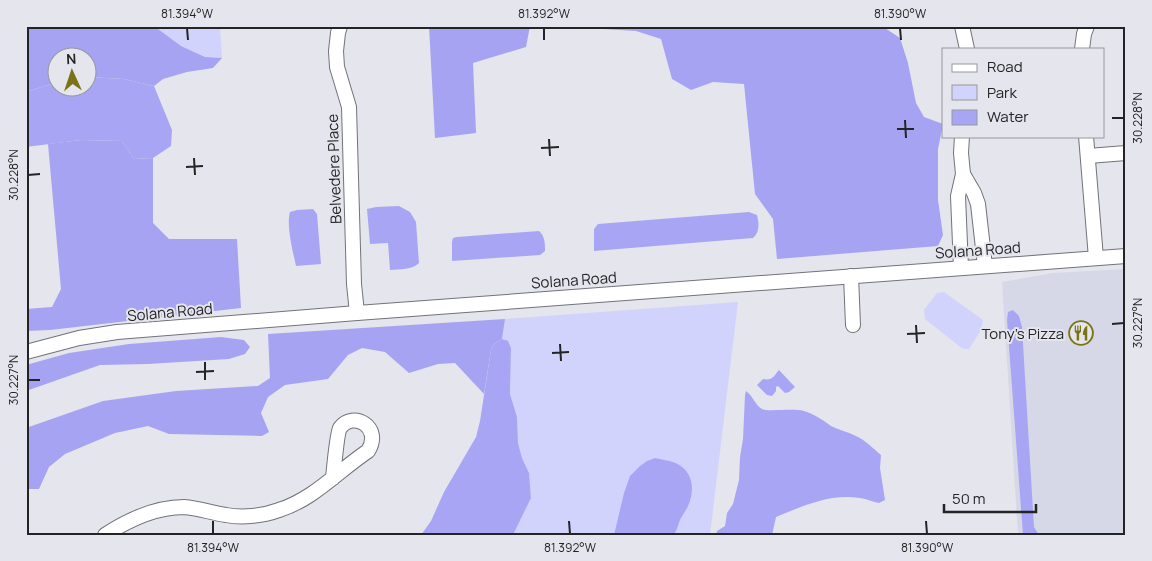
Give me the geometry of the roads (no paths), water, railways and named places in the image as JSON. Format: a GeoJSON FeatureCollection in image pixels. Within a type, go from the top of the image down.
{"type":"FeatureCollection","features":[{"type":"Feature","properties":{"kind":"street","name":"Belvedere Place"},"geometry":{"type":"LineString","coordinates":[[340,26],[336,51],[337,67],[349,108],[352,234],[357,313]]}},
{"type":"Feature","properties":{"kind":"street"},"geometry":{"type":"LineString","coordinates":[[962,26],[967,48]]}},
{"type":"Feature","properties":{"kind":"street"},"geometry":{"type":"LineString","coordinates":[[1082,48],[1087,26]]}},
{"type":"Feature","properties":{"kind":"street"},"geometry":{"type":"LineString","coordinates":[[961,268],[958,196],[963,174],[962,138]]}},
{"type":"Feature","properties":{"kind":"street"},"geometry":{"type":"LineString","coordinates":[[1086,138],[1096,258]]}},
{"type":"Feature","properties":{"kind":"street"},"geometry":{"type":"LineString","coordinates":[[1088,156],[1126,153]]}},
{"type":"Feature","properties":{"kind":"street"},"geometry":{"type":"LineString","coordinates":[[963,174],[978,204],[985,266]]}},
{"type":"Feature","properties":{"kind":"street","name":"Solana Road"},"geometry":{"type":"LineString","coordinates":[[27,352],[79,338],[117,332],[1126,256]]}},
{"type":"Feature","properties":{"kind":"street"},"geometry":{"type":"LineString","coordinates":[[851,276],[853,325]]}},
{"type":"Feature","properties":{"kind":"street"},"geometry":{"type":"LineString","coordinates":[[105,535],[146,514],[166,509],[202,509],[226,515],[241,516],[278,511],[299,502],[320,489],[332,478]]}},
{"type":"Feature","properties":{"kind":"water"},"geometry":{"type":"Polygon","coordinates":[[[98,78],[124,79],[154,86],[172,130],[171,146],[153,158],[134,159],[122,141],[81,140],[26,147],[26,92],[48,85],[48,98],[98,98],[98,78]]]}},
{"type":"Feature","properties":{"kind":"water"},"geometry":{"type":"Polygon","coordinates":[[[399,206],[410,212],[416,222],[419,263],[409,268],[390,270],[388,243],[370,244],[367,209],[399,206]]]}},
{"type":"Feature","properties":{"kind":"water"},"geometry":{"type":"Polygon","coordinates":[[[313,209],[317,214],[321,264],[296,266],[289,231],[290,212],[313,209]]]}},
{"type":"Feature","properties":{"kind":"water"},"geometry":{"type":"Polygon","coordinates":[[[749,212],[757,215],[758,221],[758,230],[753,238],[594,251],[594,229],[598,224],[749,212]]]}},
{"type":"Feature","properties":{"kind":"water"},"geometry":{"type":"Polygon","coordinates":[[[539,231],[544,238],[545,246],[545,251],[540,255],[452,261],[453,238],[539,231]]]}},
{"type":"Feature","properties":{"kind":"water"},"geometry":{"type":"Polygon","coordinates":[[[1013,310],[1019,316],[1022,327],[1034,527],[1039,535],[1023,535],[1007,320],[1008,312],[1013,310]]]}},
{"type":"Feature","properties":{"kind":"water"},"geometry":{"type":"Polygon","coordinates":[[[502,339],[508,341],[511,348],[510,394],[517,417],[518,443],[529,473],[531,498],[513,535],[421,535],[431,521],[444,492],[476,437],[491,350],[494,344],[502,339]]]}},
{"type":"Feature","properties":{"kind":"water"},"geometry":{"type":"Polygon","coordinates":[[[779,370],[795,387],[785,393],[778,386],[772,396],[767,395],[757,385],[763,379],[772,378],[779,370]]]}},
{"type":"Feature","properties":{"kind":"water"},"geometry":{"type":"Polygon","coordinates":[[[746,391],[762,409],[804,411],[866,442],[881,455],[880,468],[885,500],[879,503],[863,498],[838,497],[827,499],[776,517],[772,535],[716,535],[717,531],[725,526],[727,513],[733,504],[739,480],[746,391]]]}},
{"type":"Feature","properties":{"kind":"water"},"geometry":{"type":"Polygon","coordinates":[[[655,458],[679,465],[686,471],[691,480],[690,501],[674,535],[614,535],[630,476],[640,466],[655,458]]]}},
{"type":"Feature","properties":{"kind":"place","name":"Tony's Pizza"},"geometry":{"type":"Point","coordinates":[1081,333]}}]}
